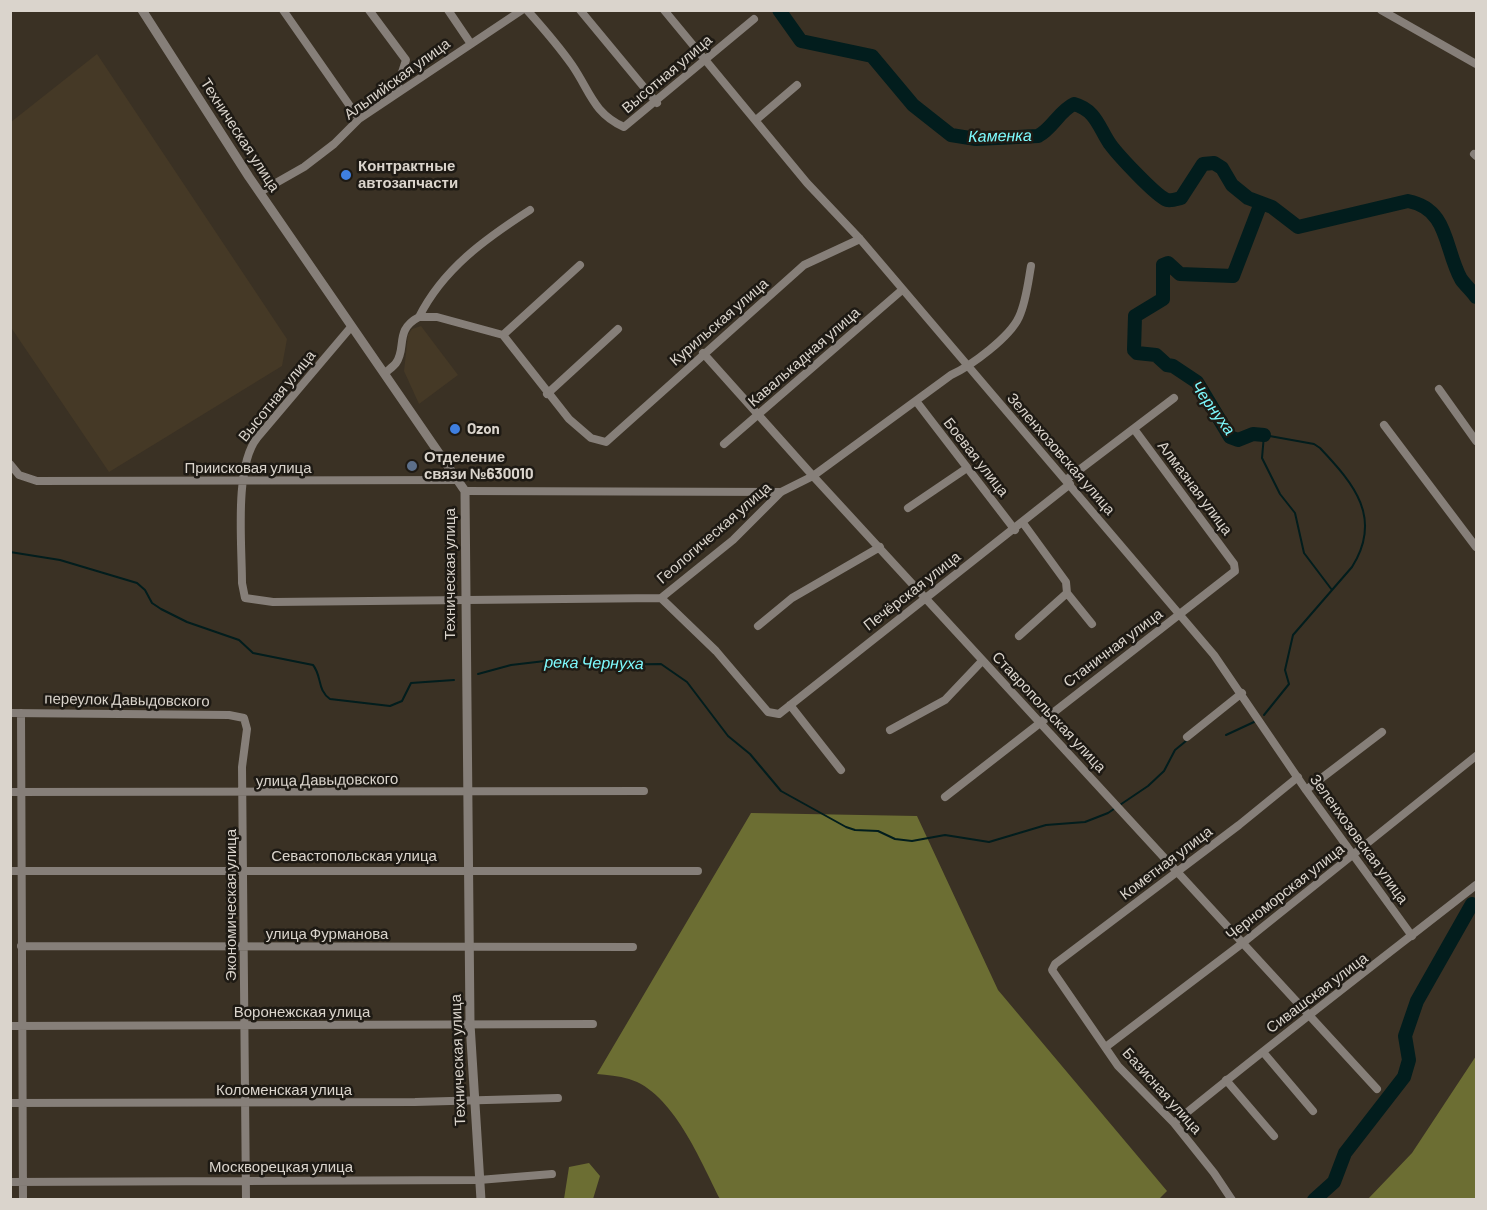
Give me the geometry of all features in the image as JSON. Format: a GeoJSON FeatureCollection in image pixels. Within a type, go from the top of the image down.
{"type":"FeatureCollection","features":[{"type":"Feature","properties":{"kind":"street","name":"Техническая улица"},"geometry":{"type":"LineString","coordinates":[[142,10],[260,192],[465,490],[470,1024],[481,1200]]}},
{"type":"Feature","properties":{"kind":"street"},"geometry":{"type":"LineString","coordinates":[[283,10],[359,119]]}},
{"type":"Feature","properties":{"kind":"street"},"geometry":{"type":"LineString","coordinates":[[369,10],[406,60],[395,94]]}},
{"type":"Feature","properties":{"kind":"street"},"geometry":{"type":"LineString","coordinates":[[448,10],[471,44]]}},
{"type":"Feature","properties":{"kind":"street","name":"Альпийская улица"},"geometry":{"type":"LineString","coordinates":[[260,192],[304,168],[334,144],[359,119],[522,10]]}},
{"type":"Feature","properties":{"kind":"street","name":"Высотная улица"},"geometry":{"type":"LineString","coordinates":[[527,10],[572,64],[587,88],[594,105],[612,122],[624,127],[657,103],[754,19]]}},
{"type":"Feature","properties":{"kind":"street"},"geometry":{"type":"LineString","coordinates":[[580,10],[657,103]]}},
{"type":"Feature","properties":{"kind":"street","name":"Зеленхозовская улица"},"geometry":{"type":"LineString","coordinates":[[664,10],[807,183],[860,239],[1179,615],[1242,693],[1306,790],[1412,936]]}},
{"type":"Feature","properties":{"kind":"street"},"geometry":{"type":"LineString","coordinates":[[1381,10],[1476,64]]}},
{"type":"Feature","properties":{"kind":"street"},"geometry":{"type":"LineString","coordinates":[[756,120],[797,85]]}},
{"type":"Feature","properties":{"kind":"street"},"geometry":{"type":"LineString","coordinates":[[385,373],[397,362],[400,339],[405,329],[419,317],[431,293],[447,274],[489,237],[530,210]]}},
{"type":"Feature","properties":{"kind":"street","name":"Курильская улица"},"geometry":{"type":"LineString","coordinates":[[547,394],[591,438],[606,442],[804,265],[860,239]]}},
{"type":"Feature","properties":{"kind":"street"},"geometry":{"type":"LineString","coordinates":[[503,335],[580,264]]}},
{"type":"Feature","properties":{"kind":"street","name":"Геологическая улица"},"geometry":{"type":"LineString","coordinates":[[245,598],[273,602],[661,598],[733,540],[781,492],[813,477],[951,375],[968,367],[1013,327],[1019,319],[1031,266]]}},
{"type":"Feature","properties":{"kind":"street","name":"Кавалькадная улица"},"geometry":{"type":"LineString","coordinates":[[724,444],[902,290]]}},
{"type":"Feature","properties":{"kind":"street"},"geometry":{"type":"LineString","coordinates":[[419,317],[437,317],[503,335],[547,394],[618,329]]}},
{"type":"Feature","properties":{"kind":"street","name":"Высотная улица"},"geometry":{"type":"LineString","coordinates":[[245,598],[242,592],[243,481],[250,448],[351,327]]}},
{"type":"Feature","properties":{"kind":"street","name":"Ставропольская улица"},"geometry":{"type":"LineString","coordinates":[[703,353],[813,477],[926,596],[982,661],[1244,942],[1377,1089]]}},
{"type":"Feature","properties":{"kind":"street"},"geometry":{"type":"LineString","coordinates":[[1439,389],[1476,441]]}},
{"type":"Feature","properties":{"kind":"street","name":"Печёрская улица"},"geometry":{"type":"LineString","coordinates":[[661,598],[716,651],[768,712],[778,714],[926,596],[1023,524],[1068,482],[1174,398]]}},
{"type":"Feature","properties":{"kind":"street","name":"Боевая улица"},"geometry":{"type":"LineString","coordinates":[[916,401],[1015,530]]}},
{"type":"Feature","properties":{"kind":"street"},"geometry":{"type":"LineString","coordinates":[[1384,425],[1476,547]]}},
{"type":"Feature","properties":{"kind":"street","name":"Алмазная улица"},"geometry":{"type":"LineString","coordinates":[[1134,429],[1234,564]]}},
{"type":"Feature","properties":{"kind":"street","name":"Приисковая улица"},"geometry":{"type":"LineString","coordinates":[[10,464],[19,475],[38,481],[459,480]]}},
{"type":"Feature","properties":{"kind":"street"},"geometry":{"type":"LineString","coordinates":[[908,508],[967,468]]}},
{"type":"Feature","properties":{"kind":"street"},"geometry":{"type":"LineString","coordinates":[[465,490],[781,492]]}},
{"type":"Feature","properties":{"kind":"street"},"geometry":{"type":"LineString","coordinates":[[1023,524],[1066,582],[1066,593],[1092,624]]}},
{"type":"Feature","properties":{"kind":"street"},"geometry":{"type":"LineString","coordinates":[[758,626],[792,598],[880,547]]}},
{"type":"Feature","properties":{"kind":"street","name":"Станичная улица"},"geometry":{"type":"LineString","coordinates":[[945,797],[1039,722],[1231,576],[1235,571],[1234,564]]}},
{"type":"Feature","properties":{"kind":"street"},"geometry":{"type":"LineString","coordinates":[[1019,636],[1066,593]]}},
{"type":"Feature","properties":{"kind":"street"},"geometry":{"type":"LineString","coordinates":[[890,730],[945,700],[982,661]]}},
{"type":"Feature","properties":{"kind":"street"},"geometry":{"type":"LineString","coordinates":[[1187,737],[1242,693]]}},
{"type":"Feature","properties":{"kind":"street"},"geometry":{"type":"LineString","coordinates":[[790,705],[841,770]]}},
{"type":"Feature","properties":{"kind":"street","name":"переулок Давыдовского"},"geometry":{"type":"LineString","coordinates":[[10,713],[229,715],[244,718]]}},
{"type":"Feature","properties":{"kind":"street"},"geometry":{"type":"LineString","coordinates":[[21,713],[23,1200]]}},
{"type":"Feature","properties":{"kind":"street","name":"Экономическая улица"},"geometry":{"type":"LineString","coordinates":[[244,718],[247,729],[242,766],[246,1200]]}},
{"type":"Feature","properties":{"kind":"street"},"geometry":{"type":"LineString","coordinates":[[1306,790],[1382,732]]}},
{"type":"Feature","properties":{"kind":"street","name":"Черноморская улица"},"geometry":{"type":"LineString","coordinates":[[1107,1046],[1244,942],[1476,756]]}},
{"type":"Feature","properties":{"kind":"street","name":"Кометная улица"},"geometry":{"type":"LineString","coordinates":[[1052,970],[1055,964],[1298,777]]}},
{"type":"Feature","properties":{"kind":"street","name":"улица Давыдовского"},"geometry":{"type":"LineString","coordinates":[[10,792],[244,794],[644,791]]}},
{"type":"Feature","properties":{"kind":"street","name":"Севастопольская улица"},"geometry":{"type":"LineString","coordinates":[[10,871],[470,869],[698,871]]}},
{"type":"Feature","properties":{"kind":"street","name":"Сивашская улица"},"geometry":{"type":"LineString","coordinates":[[1174,1123],[1309,1013],[1476,885]]}},
{"type":"Feature","properties":{"kind":"street","name":"улица Фурманова"},"geometry":{"type":"LineString","coordinates":[[21,946],[633,947]]}},
{"type":"Feature","properties":{"kind":"street","name":"Базисная улица"},"geometry":{"type":"LineString","coordinates":[[1052,970],[1055,978],[1107,1046],[1118,1066],[1174,1123],[1214,1173],[1232,1200]]}},
{"type":"Feature","properties":{"kind":"street","name":"Воронежская улица"},"geometry":{"type":"LineString","coordinates":[[10,1026],[593,1024]]}},
{"type":"Feature","properties":{"kind":"street"},"geometry":{"type":"LineString","coordinates":[[1263,1052],[1313,1111]]}},
{"type":"Feature","properties":{"kind":"street"},"geometry":{"type":"LineString","coordinates":[[1226,1080],[1274,1136]]}},
{"type":"Feature","properties":{"kind":"street","name":"Коломенская улица"},"geometry":{"type":"LineString","coordinates":[[10,1103],[245,1104],[558,1098]]}},
{"type":"Feature","properties":{"kind":"street","name":"Москворецкая улица"},"geometry":{"type":"LineString","coordinates":[[10,1182],[479,1180],[552,1174]]}},
{"type":"Feature","properties":{"kind":"shaded area"},"geometry":{"type":"Polygon","coordinates":[[[97,54],[287,339],[282,366],[109,472],[10,326],[11,122],[97,54]]]}},
{"type":"Feature","properties":{"kind":"shaded area"},"geometry":{"type":"Polygon","coordinates":[[[421,326],[458,375],[419,404],[404,371],[408,335],[412,329],[421,326]]]}},
{"type":"Feature","properties":{"kind":"shaded area"},"geometry":{"type":"Polygon","coordinates":[[[751,813],[917,816],[998,990],[1167,1191],[1159,1199],[720,1199],[684,1130],[659,1098],[645,1086],[629,1079],[597,1074],[751,813]]]}},
{"type":"Feature","properties":{"kind":"shaded area"},"geometry":{"type":"Polygon","coordinates":[[[1476,1056],[1476,1199],[1368,1199],[1412,1153],[1476,1056]]]}},
{"type":"Feature","properties":{"kind":"shaded area"},"geometry":{"type":"Polygon","coordinates":[[[589,1163],[600,1176],[593,1199],[564,1199],[569,1167],[589,1163]]]}},
{"type":"Feature","properties":{"kind":"waterway","name":"Каменка"},"geometry":{"type":"LineString","coordinates":[[779,10],[801,41],[872,56],[913,105],[951,135],[976,139],[1038,136],[1074,104],[1092,115],[1121,157],[1146,183],[1167,200],[1181,198],[1203,164],[1214,163],[1222,168],[1232,185],[1248,198],[1272,207],[1298,227],[1408,201],[1421,205],[1431,212],[1444,231],[1461,279],[1476,297]]}},
{"type":"Feature","properties":{"kind":"waterway","name":"Чернуха"},"geometry":{"type":"LineString","coordinates":[[1261,203],[1233,276],[1180,274],[1168,263],[1163,265],[1163,299],[1135,316],[1134,350],[1137,353],[1156,355],[1167,365],[1173,366],[1197,382],[1230,437],[1238,440],[1253,434],[1264,435]]}},
{"type":"Feature","properties":{"kind":"waterway","name":"река Чернуха"},"geometry":{"type":"LineString","coordinates":[[1264,715],[1289,684],[1285,670],[1293,635],[1352,567],[1361,549],[1365,533],[1364,517],[1353,489],[1320,448],[1314,444],[1264,435],[1262,458],[1280,494],[1295,513],[1304,553],[1332,590]]}},
{"type":"Feature","properties":{"kind":"waterway","name":"река Чернуха"},"geometry":{"type":"LineString","coordinates":[[10,552],[60,560],[137,583],[145,590],[152,603],[161,609],[187,622],[239,640],[253,653],[313,665],[321,687],[330,699],[390,706],[402,701],[411,683],[454,680]]}},
{"type":"Feature","properties":{"kind":"waterway","name":"река Чернуха"},"geometry":{"type":"LineString","coordinates":[[478,674],[511,665],[545,661],[596,665],[661,664],[687,682],[728,736],[750,754],[781,791],[846,827],[855,830],[878,831],[895,839],[912,841],[945,835],[989,842],[1046,825],[1085,822],[1108,813],[1148,786],[1164,771],[1175,750],[1186,741]]}},
{"type":"Feature","properties":{"kind":"waterway","name":"река Чернуха"},"geometry":{"type":"LineString","coordinates":[[1226,735],[1254,722]]}},
{"type":"Feature","properties":{"kind":"waterway"},"geometry":{"type":"LineString","coordinates":[[1314,1200],[1334,1182],[1345,1153],[1404,1077],[1409,1060],[1405,1036],[1417,1001],[1472,904]]}},
{"type":"Feature","properties":{"kind":"place","name":"Контрактные автозапчасти"},"geometry":{"type":"Point","coordinates":[346,175]}},
{"type":"Feature","properties":{"kind":"place","name":"Ozon"},"geometry":{"type":"Point","coordinates":[455,429]}},
{"type":"Feature","properties":{"kind":"place","name":"Отделение связи №630010"},"geometry":{"type":"Point","coordinates":[412,466]}}]}
